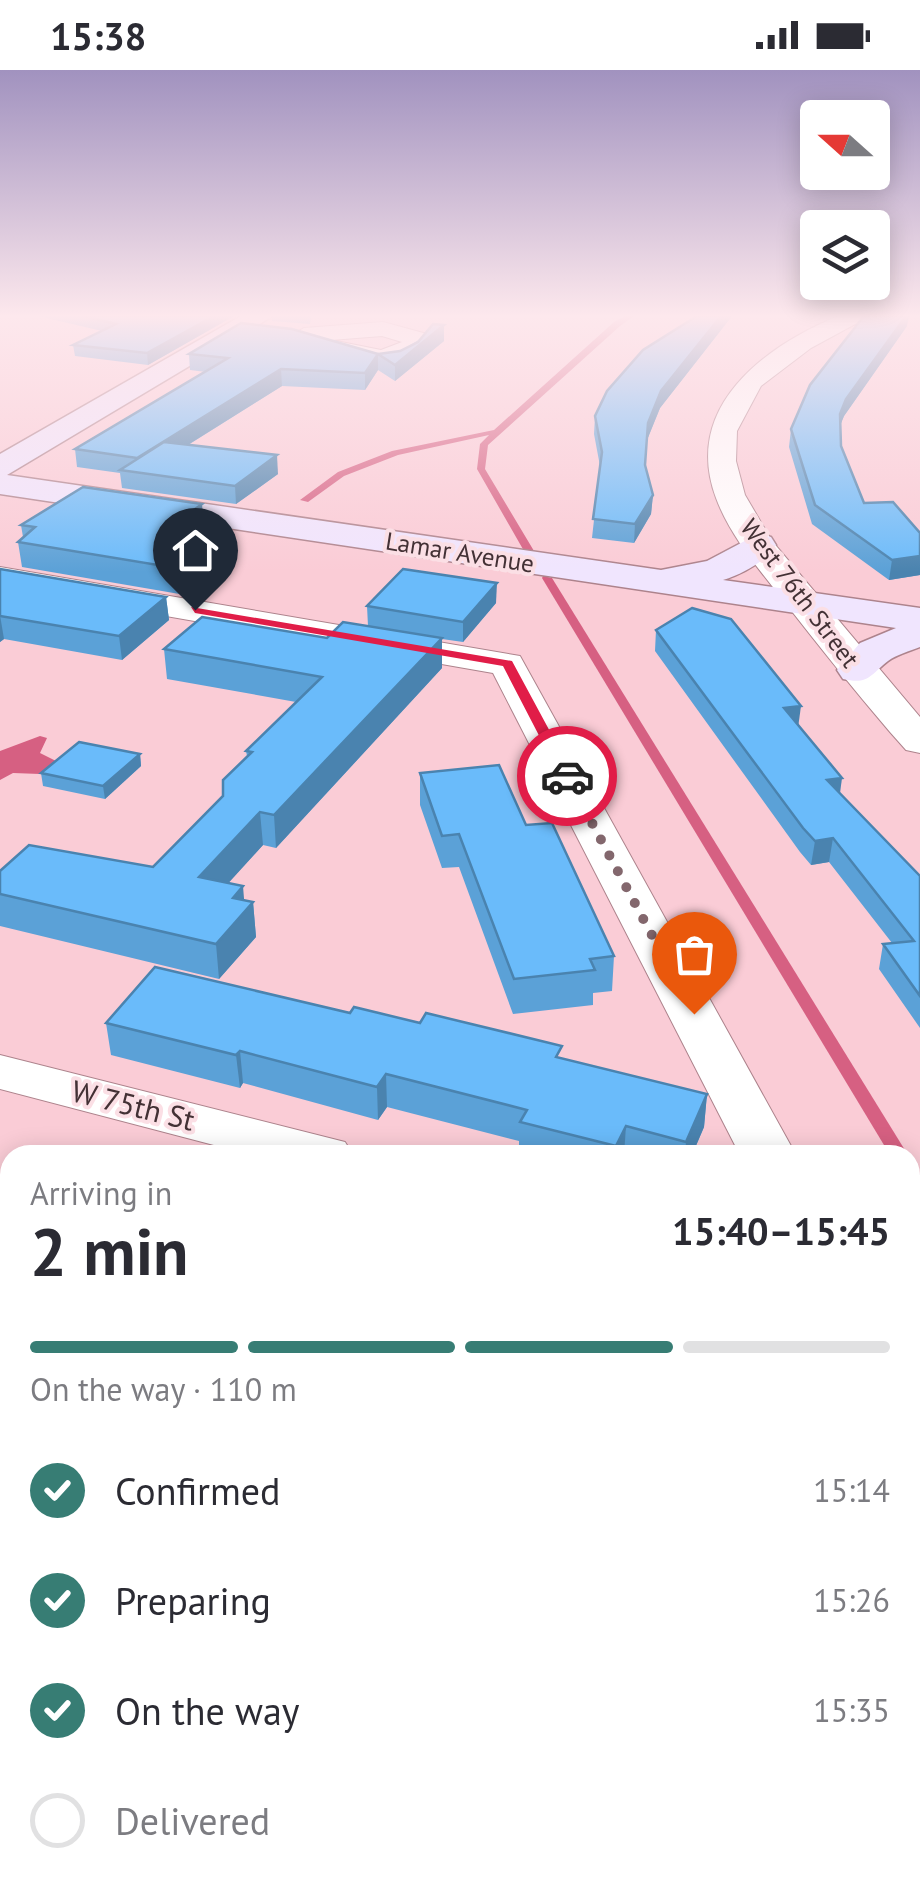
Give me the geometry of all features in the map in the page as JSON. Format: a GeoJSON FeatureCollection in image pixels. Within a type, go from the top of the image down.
{"type":"FeatureCollection","features":[{"type":"Feature","properties":{"kind":"street"},"geometry":{"type":"LineString","coordinates":[[0,468],[114,401]]}},
{"type":"Feature","properties":{"kind":"street","name":"West 76th Street"},"geometry":{"type":"LineString","coordinates":[[736,401],[723,435],[722,472],[758,544],[920,742]]}},
{"type":"Feature","properties":{"kind":"street","name":"Lamar Avenue"},"geometry":{"type":"LineString","coordinates":[[0,484],[920,620]]}},
{"type":"Feature","properties":{"kind":"street"},"geometry":{"type":"LineString","coordinates":[[644,580],[723,570],[740,562],[758,544]]}},
{"type":"Feature","properties":{"kind":"street"},"geometry":{"type":"LineString","coordinates":[[0,577],[507,664],[763,1145]]}},
{"type":"Feature","properties":{"kind":"street"},"geometry":{"type":"LineString","coordinates":[[858,670],[874,652],[920,632]]}},
{"type":"Feature","properties":{"kind":"street","name":"W 75th St"},"geometry":{"type":"LineString","coordinates":[[0,1072],[286,1145]]}},
{"type":"Feature","properties":{"kind":"shaded area"},"geometry":{"type":"Polygon","coordinates":[[[40,736],[47,738],[40,753],[56,761],[40,774],[13,773],[0,780],[0,751],[40,736]]]}},
{"type":"Feature","properties":{"kind":"building"},"geometry":{"type":"Polygon","coordinates":[[[155,401],[229,401],[137,458],[75,449],[155,401]]]}},
{"type":"Feature","properties":{"kind":"building"},"geometry":{"type":"Polygon","coordinates":[[[602,401],[657,401],[648,423],[645,465],[653,495],[635,524],[593,519],[602,452],[595,416],[602,401]]]}},
{"type":"Feature","properties":{"kind":"building"},"geometry":{"type":"Polygon","coordinates":[[[803,401],[845,401],[840,414],[841,446],[864,503],[893,502],[920,533],[920,556],[892,560],[815,505],[791,429],[803,401]]]}},
{"type":"Feature","properties":{"kind":"building"},"geometry":{"type":"Polygon","coordinates":[[[164,442],[277,455],[235,486],[120,470],[164,442]]]}},
{"type":"Feature","properties":{"kind":"building"},"geometry":{"type":"Polygon","coordinates":[[[83,487],[202,504],[159,535],[226,544],[194,571],[18,542],[35,527],[21,525],[83,487]]]}},
{"type":"Feature","properties":{"kind":"building"},"geometry":{"type":"Polygon","coordinates":[[[0,569],[166,597],[119,636],[0,616],[0,569]]]}},
{"type":"Feature","properties":{"kind":"building"},"geometry":{"type":"Polygon","coordinates":[[[403,569],[497,583],[463,622],[367,606],[403,569]]]}},
{"type":"Feature","properties":{"kind":"building"},"geometry":{"type":"Polygon","coordinates":[[[692,608],[731,619],[801,706],[784,708],[842,778],[827,780],[920,876],[920,996],[883,944],[914,941],[833,838],[815,841],[803,828],[656,630],[692,608]]]}},
{"type":"Feature","properties":{"kind":"building"},"geometry":{"type":"Polygon","coordinates":[[[202,617],[327,638],[343,622],[442,638],[274,815],[260,812],[199,877],[243,886],[233,898],[253,902],[216,944],[0,894],[0,871],[29,845],[153,867],[223,796],[223,780],[252,752],[246,751],[322,677],[164,649],[202,617]]]}},
{"type":"Feature","properties":{"kind":"building"},"geometry":{"type":"Polygon","coordinates":[[[79,742],[140,754],[103,786],[41,773],[79,742]]]}},
{"type":"Feature","properties":{"kind":"building"},"geometry":{"type":"Polygon","coordinates":[[[499,765],[526,825],[552,823],[614,956],[590,959],[595,970],[514,979],[459,834],[442,836],[420,773],[499,765]]]}},
{"type":"Feature","properties":{"kind":"building"},"geometry":{"type":"Polygon","coordinates":[[[155,967],[350,1013],[354,1007],[420,1023],[426,1013],[562,1046],[556,1057],[707,1094],[686,1142],[626,1126],[616,1145],[612,1145],[520,1122],[527,1110],[386,1074],[377,1087],[240,1051],[236,1055],[106,1023],[155,967]]]}},
{"type":"Feature","properties":{"kind":"waterway"},"geometry":{"type":"LineString","coordinates":[[529,551],[481,469],[484,444],[531,401]]}},
{"type":"Feature","properties":{"kind":"waterway"},"geometry":{"type":"LineString","coordinates":[[305,500],[341,474],[395,453],[492,432]]}},
{"type":"Feature","properties":{"kind":"waterway"},"geometry":{"type":"LineString","coordinates":[[547,578],[893,1145]]}},
{"type":"Feature","properties":{"kind":"way so far"},"geometry":{"type":"LineString","coordinates":[[567,776],[694,1014]]}},
{"type":"Feature","properties":{"kind":"route"},"geometry":{"type":"LineString","coordinates":[[195,610],[507,664],[567,776]]}}]}
